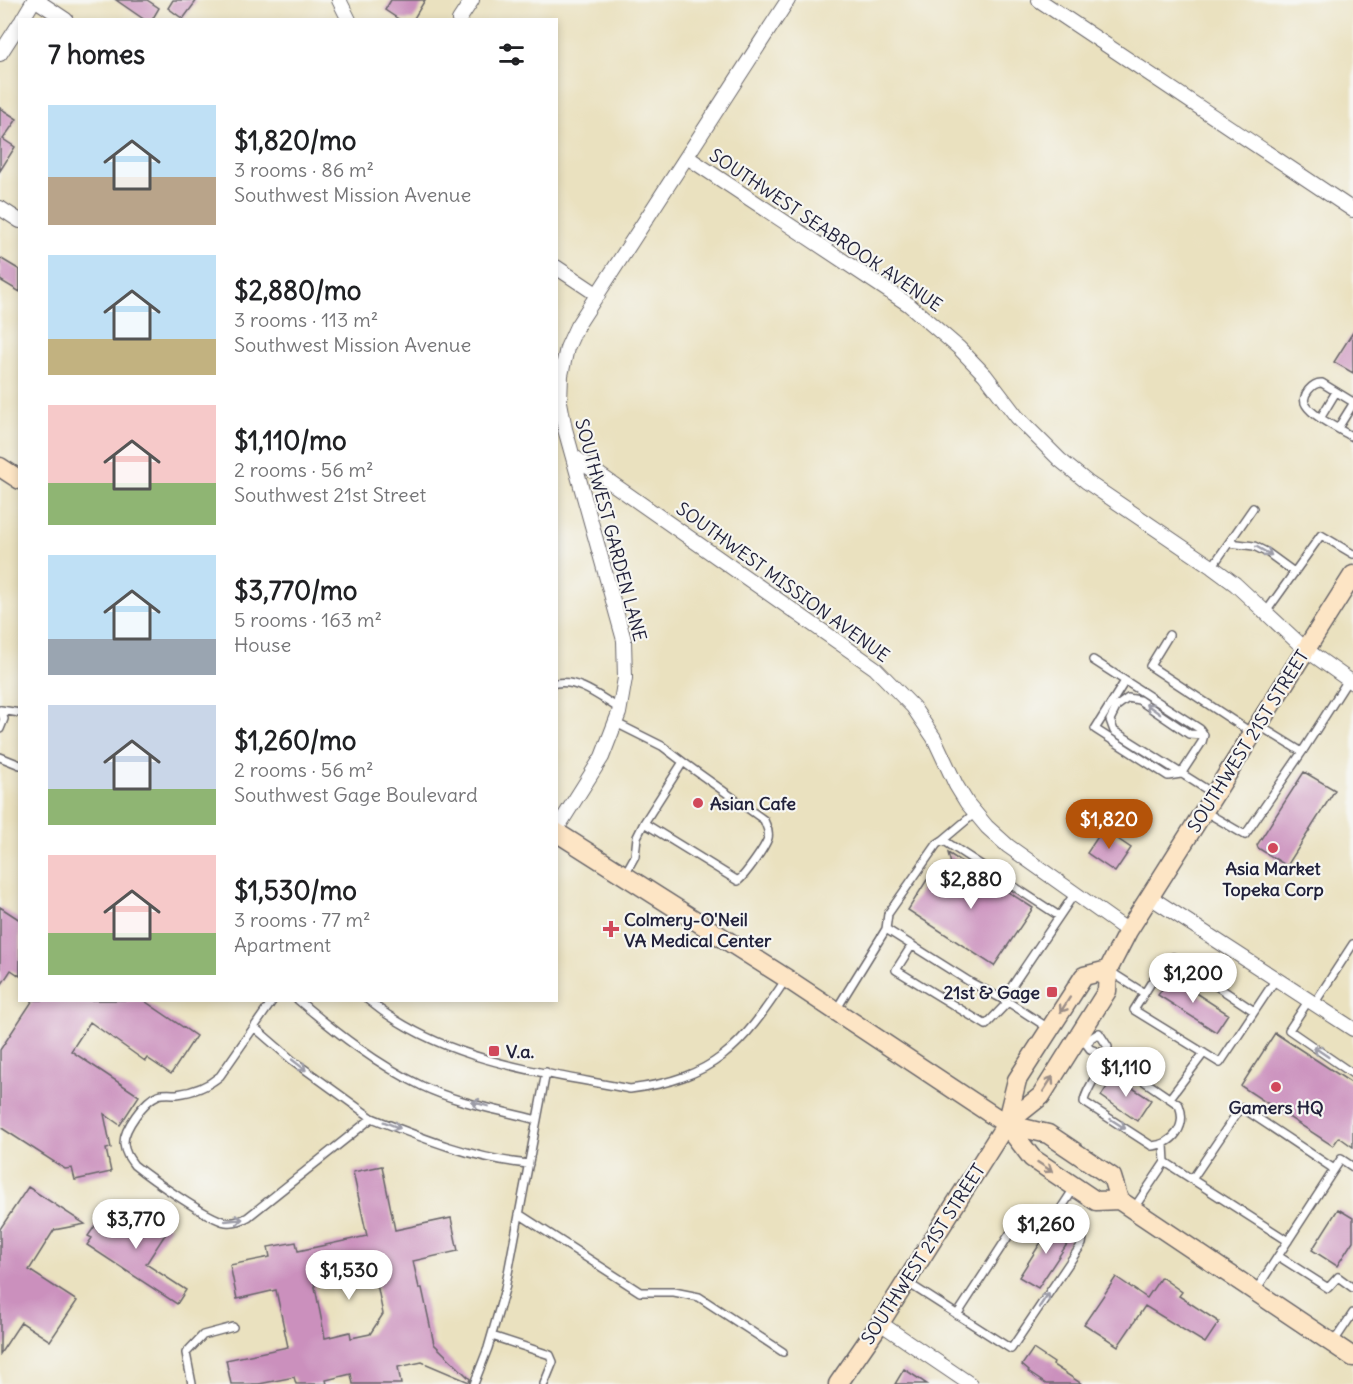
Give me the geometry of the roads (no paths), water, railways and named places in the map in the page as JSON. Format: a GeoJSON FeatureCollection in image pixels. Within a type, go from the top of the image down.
{"type":"FeatureCollection","features":[{"type":"Feature","properties":{"kind":"main road"},"geometry":{"type":"LineString","coordinates":[[0,467],[18,479]]}},
{"type":"Feature","properties":{"kind":"main road","name":"SOUTHWEST 21ST STREET"},"geometry":{"type":"LineString","coordinates":[[1006,1124],[1041,1096],[1090,1035],[1107,991],[1108,970],[1128,931],[1353,575]]}},
{"type":"Feature","properties":{"kind":"main road"},"geometry":{"type":"LineString","coordinates":[[558,832],[624,877],[786,978],[1006,1124],[1032,1158],[1096,1201],[1126,1204],[1353,1357]]}},
{"type":"Feature","properties":{"kind":"main road","name":"SOUTHWEST 21ST STREET"},"geometry":{"type":"LineString","coordinates":[[838,1384],[880,1323],[1006,1124],[1017,1080],[1084,976],[1108,970]]}},
{"type":"Feature","properties":{"kind":"main road"},"geometry":{"type":"LineString","coordinates":[[1006,1124],[1048,1134],[1112,1177],[1126,1204]]}},
{"type":"Feature","properties":{"kind":"street"},"geometry":{"type":"LineString","coordinates":[[23,18],[35,0],[63,18]]}},
{"type":"Feature","properties":{"kind":"street"},"geometry":{"type":"LineString","coordinates":[[339,0],[348,18]]}},
{"type":"Feature","properties":{"kind":"street"},"geometry":{"type":"LineString","coordinates":[[460,18],[472,0]]}},
{"type":"Feature","properties":{"kind":"street","name":"SOUTHWEST GARDEN LANE"},"geometry":{"type":"LineString","coordinates":[[558,828],[602,757],[616,723],[625,678],[624,640],[565,429],[560,402],[561,375],[577,326],[788,0]]}},
{"type":"Feature","properties":{"kind":"street"},"geometry":{"type":"LineString","coordinates":[[1039,0],[1353,210]]}},
{"type":"Feature","properties":{"kind":"street"},"geometry":{"type":"LineString","coordinates":[[0,54],[18,26]]}},
{"type":"Feature","properties":{"kind":"street","name":"SOUTHWEST SEABROOK AVENUE"},"geometry":{"type":"LineString","coordinates":[[687,157],[917,311],[959,348],[985,375],[1017,417],[1060,460],[1087,482],[1212,567],[1266,612],[1305,649],[1351,681]]}},
{"type":"Feature","properties":{"kind":"street"},"geometry":{"type":"LineString","coordinates":[[0,208],[18,220]]}},
{"type":"Feature","properties":{"kind":"street"},"geometry":{"type":"LineString","coordinates":[[558,268],[597,295]]}},
{"type":"Feature","properties":{"kind":"street","name":"SOUTHWEST MISSION AVENUE"},"geometry":{"type":"LineString","coordinates":[[573,456],[875,668],[901,693],[918,715],[943,754],[956,785],[987,827],[1008,846],[1128,931]]}},
{"type":"Feature","properties":{"kind":"street"},"geometry":{"type":"LineString","coordinates":[[1150,897],[1353,1029]]}},
{"type":"Feature","properties":{"kind":"street"},"geometry":{"type":"LineString","coordinates":[[880,1323],[970,1384]]}},
{"type":"Feature","properties":{"kind":"lane"},"geometry":{"type":"LineString","coordinates":[[1338,428],[1353,403],[1322,383],[1312,384],[1304,404],[1321,417],[1338,428],[1353,437]]}},
{"type":"Feature","properties":{"kind":"lane"},"geometry":{"type":"LineString","coordinates":[[1321,417],[1336,392]]}},
{"type":"Feature","properties":{"kind":"lane"},"geometry":{"type":"LineString","coordinates":[[1212,567],[1253,508]]}},
{"type":"Feature","properties":{"kind":"lane"},"geometry":{"type":"LineString","coordinates":[[1266,612],[1321,535],[1353,554]]}},
{"type":"Feature","properties":{"kind":"lane"},"geometry":{"type":"LineString","coordinates":[[1229,543],[1254,546],[1294,572]]}},
{"type":"Feature","properties":{"kind":"lane"},"geometry":{"type":"LineString","coordinates":[[1169,635],[1150,666],[1255,729],[1302,752]]}},
{"type":"Feature","properties":{"kind":"lane"},"geometry":{"type":"LineString","coordinates":[[1093,660],[1200,729],[1204,735],[1202,742],[1181,774],[1168,776],[1095,729],[1125,681]]}},
{"type":"Feature","properties":{"kind":"lane"},"geometry":{"type":"LineString","coordinates":[[1203,811],[1245,835],[1351,681]]}},
{"type":"Feature","properties":{"kind":"lane"},"geometry":{"type":"LineString","coordinates":[[558,683],[565,682],[583,687],[620,709]]}},
{"type":"Feature","properties":{"kind":"lane"},"geometry":{"type":"LineString","coordinates":[[1204,735],[1189,734],[1139,700],[1128,698],[1117,706],[1110,720],[1113,731],[1214,794]]}},
{"type":"Feature","properties":{"kind":"lane"},"geometry":{"type":"LineString","coordinates":[[0,729],[3,719],[0,710],[18,713]]}},
{"type":"Feature","properties":{"kind":"lane"},"geometry":{"type":"LineString","coordinates":[[616,723],[662,746],[764,820],[768,838],[744,876],[738,881],[644,823]]}},
{"type":"Feature","properties":{"kind":"lane"},"geometry":{"type":"LineString","coordinates":[[0,757],[18,764]]}},
{"type":"Feature","properties":{"kind":"lane"},"geometry":{"type":"LineString","coordinates":[[624,877],[635,856],[637,837],[644,823],[683,762]]}},
{"type":"Feature","properties":{"kind":"lane"},"geometry":{"type":"LineString","coordinates":[[835,1011],[886,929],[888,914],[937,844],[975,813]]}},
{"type":"Feature","properties":{"kind":"lane"},"geometry":{"type":"LineString","coordinates":[[944,840],[1059,916]]}},
{"type":"Feature","properties":{"kind":"lane"},"geometry":{"type":"LineString","coordinates":[[1008,1002],[1006,995],[1075,893]]}},
{"type":"Feature","properties":{"kind":"lane"},"geometry":{"type":"LineString","coordinates":[[886,929],[1050,1029]]}},
{"type":"Feature","properties":{"kind":"lane"},"geometry":{"type":"LineString","coordinates":[[1353,944],[1289,1030],[1353,1074]]}},
{"type":"Feature","properties":{"kind":"lane"},"geometry":{"type":"LineString","coordinates":[[912,945],[896,970],[986,1026],[1008,1002]]}},
{"type":"Feature","properties":{"kind":"lane"},"geometry":{"type":"LineString","coordinates":[[1254,1011],[1173,957],[1161,968],[1134,1010],[1220,1064],[1276,979]]}},
{"type":"Feature","properties":{"kind":"lane"},"geometry":{"type":"LineString","coordinates":[[1108,970],[1144,993]]}},
{"type":"Feature","properties":{"kind":"lane"},"geometry":{"type":"LineString","coordinates":[[371,1002],[411,1030],[437,1044],[471,1056],[630,1089],[657,1086],[682,1078],[712,1063],[739,1042],[762,1014],[786,978]]}},
{"type":"Feature","properties":{"kind":"lane"},"geometry":{"type":"LineString","coordinates":[[272,1002],[220,1076],[195,1091],[159,1094],[149,1101],[128,1128],[124,1142],[126,1154],[141,1170],[211,1216],[226,1222],[233,1222],[248,1217],[372,1118]]}},
{"type":"Feature","properties":{"kind":"lane"},"geometry":{"type":"LineString","coordinates":[[301,1002],[365,1053],[424,1087],[537,1120]]}},
{"type":"Feature","properties":{"kind":"lane"},"geometry":{"type":"LineString","coordinates":[[254,1027],[300,1066],[372,1118],[451,1148],[509,1162],[529,1164]]}},
{"type":"Feature","properties":{"kind":"lane"},"geometry":{"type":"LineString","coordinates":[[1090,1035],[1087,1044],[1090,1049],[1106,1055],[1179,1105],[1182,1114],[1180,1127],[1171,1140],[1164,1145],[1152,1146],[1084,1102],[1084,1096],[1102,1068],[1106,1055],[1108,1047],[1090,1035]]}},
{"type":"Feature","properties":{"kind":"lane"},"geometry":{"type":"LineString","coordinates":[[1170,1098],[1204,1053]]}},
{"type":"Feature","properties":{"kind":"lane"},"geometry":{"type":"LineString","coordinates":[[474,1384],[492,1336],[505,1289],[546,1072]]}},
{"type":"Feature","properties":{"kind":"lane"},"geometry":{"type":"LineString","coordinates":[[1193,1178],[1241,1107],[1334,1169]]}},
{"type":"Feature","properties":{"kind":"lane"},"geometry":{"type":"LineString","coordinates":[[1126,1204],[1165,1162],[1164,1145]]}},
{"type":"Feature","properties":{"kind":"lane"},"geometry":{"type":"LineString","coordinates":[[1256,1290],[1341,1159],[1353,1167]]}},
{"type":"Feature","properties":{"kind":"lane"},"geometry":{"type":"LineString","coordinates":[[1165,1162],[1288,1241]]}},
{"type":"Feature","properties":{"kind":"lane"},"geometry":{"type":"LineString","coordinates":[[1058,1213],[1075,1187]]}},
{"type":"Feature","properties":{"kind":"lane"},"geometry":{"type":"LineString","coordinates":[[906,1281],[957,1315],[1011,1349],[1082,1244],[1084,1231],[1058,1213],[1024,1212],[957,1315]]}},
{"type":"Feature","properties":{"kind":"lane"},"geometry":{"type":"LineString","coordinates":[[519,1214],[640,1292],[674,1292],[699,1297],[783,1352]]}},
{"type":"Feature","properties":{"kind":"lane"},"geometry":{"type":"LineString","coordinates":[[1278,1256],[1328,1288],[1338,1278],[1353,1288]]}},
{"type":"Feature","properties":{"kind":"lane"},"geometry":{"type":"LineString","coordinates":[[1333,1344],[1353,1313]]}},
{"type":"Feature","properties":{"kind":"lane"},"geometry":{"type":"LineString","coordinates":[[192,1384],[186,1353],[203,1335],[233,1327]]}},
{"type":"Feature","properties":{"kind":"lane"},"geometry":{"type":"LineString","coordinates":[[492,1336],[550,1355],[553,1362],[544,1384]]}},
{"type":"Feature","properties":{"kind":"place","name":"Asian Cafe"},"geometry":{"type":"Point","coordinates":[698,803]}},
{"type":"Feature","properties":{"kind":"place","name":"Asia Market Topeka Corp"},"geometry":{"type":"Point","coordinates":[1273,848]}},
{"type":"Feature","properties":{"kind":"place","name":"Colmery-O'Neil VA Medical Center"},"geometry":{"type":"Point","coordinates":[611,929]}},
{"type":"Feature","properties":{"kind":"place","name":"21st & Gage"},"geometry":{"type":"Point","coordinates":[1052,992]}},
{"type":"Feature","properties":{"kind":"place","name":"V.a."},"geometry":{"type":"Point","coordinates":[494,1051]}},
{"type":"Feature","properties":{"kind":"place","name":"Gamers HQ"},"geometry":{"type":"Point","coordinates":[1276,1087]}}]}
